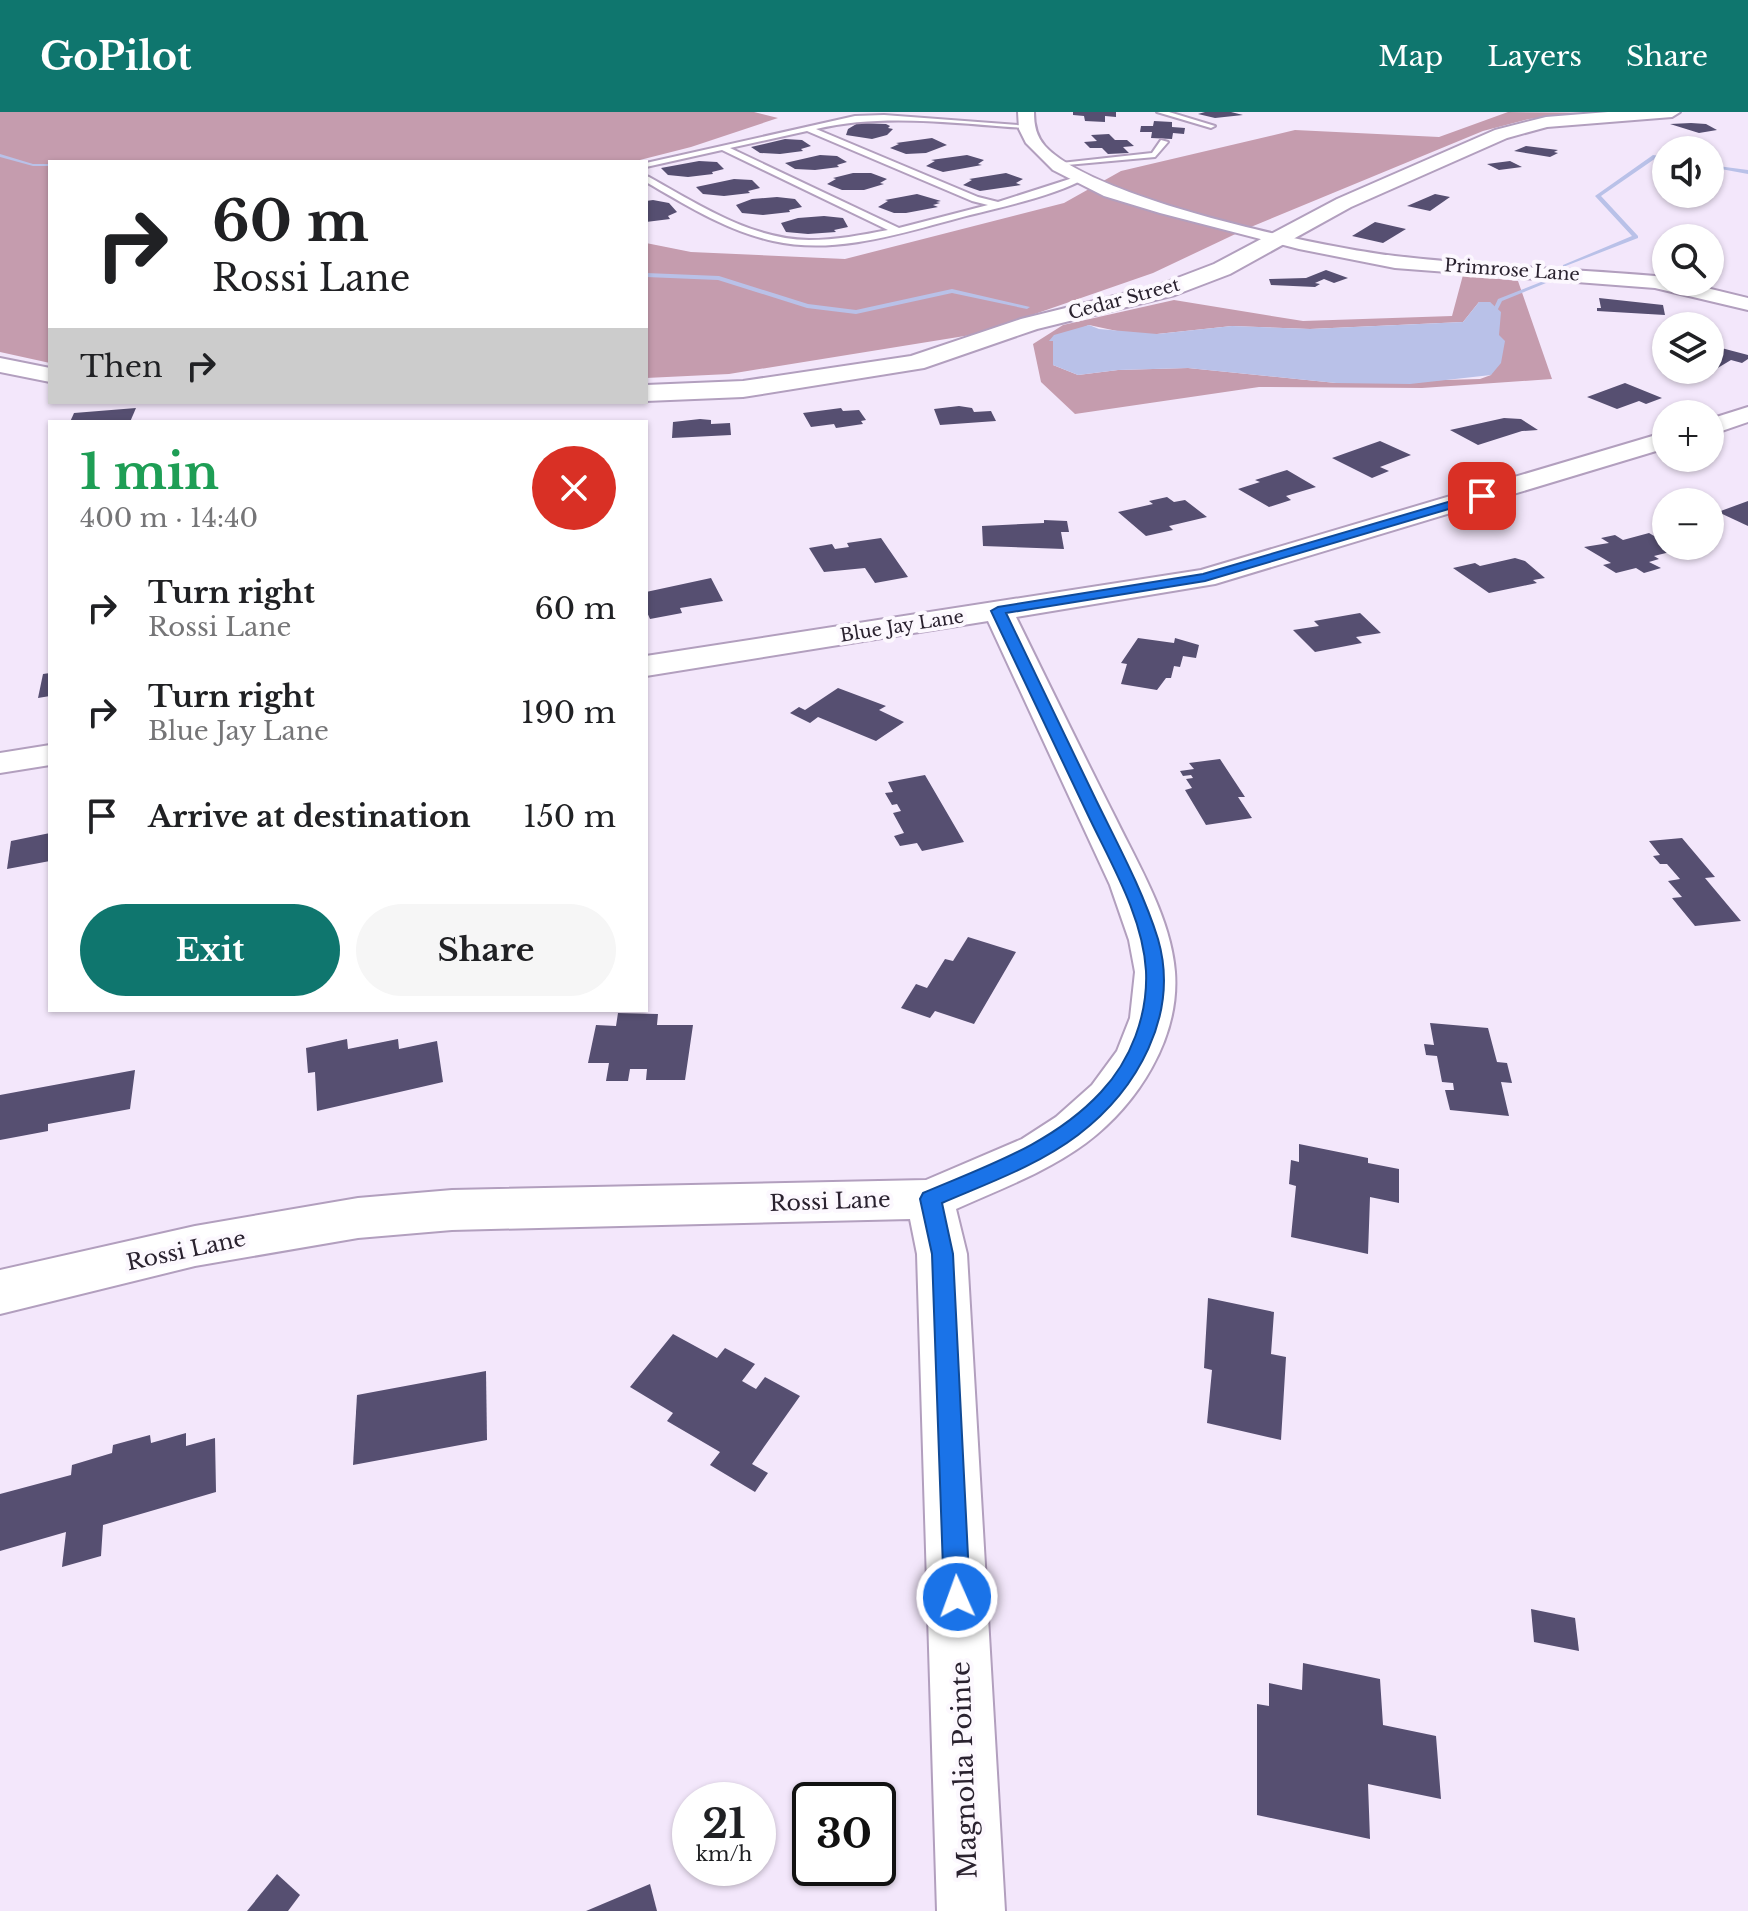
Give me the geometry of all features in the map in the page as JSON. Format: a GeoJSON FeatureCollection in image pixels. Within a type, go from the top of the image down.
{"type":"FeatureCollection","features":[{"type":"Feature","properties":{"kind":"street","name":"Cedar Street"},"geometry":{"type":"LineString","coordinates":[[648,393],[743,389],[915,363],[1029,324],[1167,290],[1222,269],[1276,238],[1412,171],[1510,131],[1571,119],[1672,112]]}},
{"type":"Feature","properties":{"kind":"street"},"geometry":{"type":"LineString","coordinates":[[1026,119],[1036,146],[1056,164]]}},
{"type":"Feature","properties":{"kind":"street","name":"Primrose Lane"},"geometry":{"type":"LineString","coordinates":[[1056,164],[1136,200],[1276,238],[1395,262],[1655,282],[1748,304]]}},
{"type":"Feature","properties":{"kind":"street"},"geometry":{"type":"LineString","coordinates":[[0,365],[48,375]]}},
{"type":"Feature","properties":{"kind":"street"},"geometry":{"type":"LineString","coordinates":[[1724,422],[1748,414]]}},
{"type":"Feature","properties":{"kind":"street","name":"Blue Jay Lane"},"geometry":{"type":"LineString","coordinates":[[648,666],[1205,578],[1652,444]]}},
{"type":"Feature","properties":{"kind":"street","name":"Rossi Lane"},"geometry":{"type":"LineString","coordinates":[[0,1292],[195,1246],[358,1218],[452,1210],[930,1199],[1038,1152],[1072,1129],[1108,1097],[1129,1067],[1151,1018],[1155,972],[1149,940],[1134,899],[998,611]]}},
{"type":"Feature","properties":{"kind":"street"},"geometry":{"type":"LineString","coordinates":[[0,763],[48,755]]}},
{"type":"Feature","properties":{"kind":"street","name":"Magnolia Pointe"},"geometry":{"type":"LineString","coordinates":[[930,1199],[942,1254],[971,1911]]}},
{"type":"Feature","properties":{"kind":"lane"},"geometry":{"type":"LineString","coordinates":[[1161,112],[1211,126]]}},
{"type":"Feature","properties":{"kind":"lane"},"geometry":{"type":"LineString","coordinates":[[648,165],[840,120],[884,117],[1026,119]]}},
{"type":"Feature","properties":{"kind":"lane"},"geometry":{"type":"LineString","coordinates":[[806,128],[975,199],[998,205]]}},
{"type":"Feature","properties":{"kind":"lane"},"geometry":{"type":"LineString","coordinates":[[1056,164],[1151,156],[1161,150],[1164,142]]}},
{"type":"Feature","properties":{"kind":"lane"},"geometry":{"type":"LineString","coordinates":[[721,147],[898,231]]}},
{"type":"Feature","properties":{"kind":"lane"},"geometry":{"type":"LineString","coordinates":[[648,180],[723,219],[770,238],[815,243],[898,231],[998,205],[1082,178]]}},
{"type":"Feature","properties":{"kind":"shaded area"},"geometry":{"type":"Polygon","coordinates":[[[0,112],[754,112],[778,118],[691,147],[640,160],[48,160],[48,363],[0,352],[0,112]]]}},
{"type":"Feature","properties":{"kind":"shaded area"},"geometry":{"type":"Polygon","coordinates":[[[1508,112],[1604,113],[1529,119],[1483,131],[1246,229],[1153,273],[977,334],[729,374],[648,378],[648,243],[691,252],[845,259],[1064,203],[1121,171],[1295,130],[1439,137],[1508,112]]]}},
{"type":"Feature","properties":{"kind":"shaded area"},"geometry":{"type":"Polygon","coordinates":[[[1463,275],[1518,281],[1552,379],[1422,388],[1259,387],[1075,414],[1041,382],[1033,344],[1063,325],[1174,300],[1303,321],[1452,316],[1463,275]],[[1479,302],[1463,322],[1310,329],[1232,326],[1157,334],[1131,334],[1089,325],[1053,340],[1053,365],[1078,375],[1118,370],[1188,368],[1336,383],[1480,379],[1491,375],[1499,335],[1490,302],[1479,302]]]}},
{"type":"Feature","properties":{"kind":"water"},"geometry":{"type":"Polygon","coordinates":[[[1479,302],[1490,302],[1501,312],[1499,335],[1505,341],[1501,363],[1491,375],[1410,384],[1336,383],[1188,368],[1118,370],[1078,375],[1053,365],[1053,341],[1049,341],[1054,335],[1089,325],[1099,329],[1157,334],[1232,326],[1310,329],[1463,322],[1479,302]]]}},
{"type":"Feature","properties":{"kind":"building"},"geometry":{"type":"Polygon","coordinates":[[[1073,112],[1116,112],[1116,117],[1105,116],[1105,122],[1085,121],[1084,116],[1073,115],[1073,112]]]}},
{"type":"Feature","properties":{"kind":"building"},"geometry":{"type":"Polygon","coordinates":[[[1198,114],[1243,115],[1215,118],[1198,114]]]}},
{"type":"Feature","properties":{"kind":"building"},"geometry":{"type":"Polygon","coordinates":[[[1154,121],[1172,122],[1172,127],[1185,128],[1184,134],[1173,133],[1172,139],[1151,138],[1152,132],[1140,132],[1141,126],[1153,126],[1154,121]]]}},
{"type":"Feature","properties":{"kind":"building"},"geometry":{"type":"Polygon","coordinates":[[[858,123],[886,124],[893,129],[887,135],[872,139],[846,135],[848,129],[858,123]]]}},
{"type":"Feature","properties":{"kind":"building"},"geometry":{"type":"Polygon","coordinates":[[[1670,124],[1706,124],[1717,130],[1699,133],[1670,124]]]}},
{"type":"Feature","properties":{"kind":"building"},"geometry":{"type":"Polygon","coordinates":[[[1109,134],[1115,140],[1127,140],[1134,146],[1123,147],[1129,153],[1108,154],[1102,148],[1090,148],[1084,142],[1097,141],[1091,135],[1109,134]]]}},
{"type":"Feature","properties":{"kind":"building"},"geometry":{"type":"Polygon","coordinates":[[[932,138],[947,145],[926,153],[906,154],[890,148],[899,144],[896,143],[932,138]]]}},
{"type":"Feature","properties":{"kind":"building"},"geometry":{"type":"Polygon","coordinates":[[[785,139],[802,140],[811,146],[801,149],[803,151],[780,154],[760,153],[751,147],[785,139]]]}},
{"type":"Feature","properties":{"kind":"building"},"geometry":{"type":"Polygon","coordinates":[[[1526,146],[1558,150],[1554,152],[1558,153],[1550,157],[1514,151],[1526,146]]]}},
{"type":"Feature","properties":{"kind":"building"},"geometry":{"type":"Polygon","coordinates":[[[820,155],[837,156],[847,162],[837,165],[839,167],[815,170],[795,169],[785,163],[820,155]]]}},
{"type":"Feature","properties":{"kind":"building"},"geometry":{"type":"Polygon","coordinates":[[[967,155],[984,160],[978,164],[982,165],[943,172],[926,166],[935,161],[931,160],[967,155]]]}},
{"type":"Feature","properties":{"kind":"building"},"geometry":{"type":"Polygon","coordinates":[[[699,161],[717,162],[724,169],[713,174],[688,177],[668,175],[661,168],[699,161]]]}},
{"type":"Feature","properties":{"kind":"building"},"geometry":{"type":"Polygon","coordinates":[[[1510,161],[1522,167],[1499,170],[1487,164],[1510,161]]]}},
{"type":"Feature","properties":{"kind":"building"},"geometry":{"type":"Polygon","coordinates":[[[871,173],[887,179],[880,183],[884,184],[864,190],[842,190],[827,184],[836,179],[833,178],[871,173]]]}},
{"type":"Feature","properties":{"kind":"building"},"geometry":{"type":"Polygon","coordinates":[[[1006,173],[1023,179],[1016,183],[1021,185],[980,191],[963,185],[972,180],[969,179],[1006,173]]]}},
{"type":"Feature","properties":{"kind":"building"},"geometry":{"type":"Polygon","coordinates":[[[734,179],[752,180],[760,188],[748,191],[750,193],[724,196],[703,194],[696,187],[734,179]]]}},
{"type":"Feature","properties":{"kind":"building"},"geometry":{"type":"Polygon","coordinates":[[[917,194],[941,201],[933,205],[938,207],[906,213],[894,213],[878,207],[888,201],[885,200],[917,194]]]}},
{"type":"Feature","properties":{"kind":"building"},"geometry":{"type":"Polygon","coordinates":[[[1435,194],[1450,197],[1430,211],[1407,206],[1435,194]]]}},
{"type":"Feature","properties":{"kind":"building"},"geometry":{"type":"Polygon","coordinates":[[[752,199],[795,199],[802,207],[790,212],[763,215],[742,213],[736,205],[752,199]]]}},
{"type":"Feature","properties":{"kind":"building"},"geometry":{"type":"Polygon","coordinates":[[[648,201],[669,203],[677,212],[668,216],[670,219],[648,222],[648,201]]]}},
{"type":"Feature","properties":{"kind":"building"},"geometry":{"type":"Polygon","coordinates":[[[798,218],[843,218],[848,227],[834,230],[836,232],[808,234],[786,232],[781,223],[798,218]]]}},
{"type":"Feature","properties":{"kind":"building"},"geometry":{"type":"Polygon","coordinates":[[[1375,222],[1406,229],[1383,243],[1352,236],[1375,222]]]}},
{"type":"Feature","properties":{"kind":"building"},"geometry":{"type":"Polygon","coordinates":[[[1326,270],[1348,278],[1334,283],[1324,279],[1315,283],[1320,284],[1315,287],[1271,285],[1269,279],[1306,278],[1326,270]]]}},
{"type":"Feature","properties":{"kind":"building"},"geometry":{"type":"Polygon","coordinates":[[[1599,298],[1663,305],[1664,312],[1652,314],[1597,311],[1601,308],[1599,298]]]}},
{"type":"Feature","properties":{"kind":"building"},"geometry":{"type":"Polygon","coordinates":[[[1724,349],[1748,355],[1742,363],[1731,360],[1724,364],[1724,349]]]}},
{"type":"Feature","properties":{"kind":"building"},"geometry":{"type":"Polygon","coordinates":[[[1625,383],[1662,398],[1646,404],[1639,401],[1617,409],[1587,397],[1625,383]]]}},
{"type":"Feature","properties":{"kind":"building"},"geometry":{"type":"Polygon","coordinates":[[[136,408],[131,420],[71,420],[74,413],[136,408]]]}},
{"type":"Feature","properties":{"kind":"building"},"geometry":{"type":"Polygon","coordinates":[[[841,408],[843,411],[859,410],[866,420],[861,421],[863,424],[836,428],[834,424],[811,427],[803,413],[841,408]]]}},
{"type":"Feature","properties":{"kind":"building"},"geometry":{"type":"Polygon","coordinates":[[[972,408],[974,412],[991,411],[996,421],[940,425],[934,409],[972,408]]]}},
{"type":"Feature","properties":{"kind":"building"},"geometry":{"type":"Polygon","coordinates":[[[1504,418],[1521,419],[1538,430],[1522,431],[1478,445],[1450,430],[1504,418]]]}},
{"type":"Feature","properties":{"kind":"building"},"geometry":{"type":"Polygon","coordinates":[[[711,420],[711,424],[730,423],[731,435],[672,438],[673,422],[711,420]]]}},
{"type":"Feature","properties":{"kind":"building"},"geometry":{"type":"Polygon","coordinates":[[[1380,441],[1411,455],[1380,467],[1389,471],[1372,478],[1332,458],[1380,441]]]}},
{"type":"Feature","properties":{"kind":"building"},"geometry":{"type":"Polygon","coordinates":[[[1287,470],[1316,487],[1286,496],[1291,500],[1269,507],[1238,489],[1260,482],[1255,480],[1287,470]]]}},
{"type":"Feature","properties":{"kind":"building"},"geometry":{"type":"Polygon","coordinates":[[[1167,497],[1174,502],[1185,500],[1207,517],[1169,526],[1173,530],[1146,536],[1118,512],[1153,504],[1149,501],[1167,497]]]}},
{"type":"Feature","properties":{"kind":"building"},"geometry":{"type":"Polygon","coordinates":[[[1748,501],[1748,526],[1724,515],[1724,510],[1748,501]]]}},
{"type":"Feature","properties":{"kind":"building"},"geometry":{"type":"Polygon","coordinates":[[[1044,520],[1067,521],[1069,532],[1061,532],[1064,549],[983,546],[982,526],[1044,523],[1044,520]]]}},
{"type":"Feature","properties":{"kind":"building"},"geometry":{"type":"Polygon","coordinates":[[[1615,535],[1623,540],[1652,535],[1652,560],[1656,560],[1649,562],[1661,568],[1644,573],[1636,568],[1616,573],[1603,565],[1611,563],[1584,547],[1609,543],[1601,538],[1615,535]]]}},
{"type":"Feature","properties":{"kind":"building"},"geometry":{"type":"Polygon","coordinates":[[[881,538],[908,577],[875,583],[865,568],[824,572],[809,548],[832,544],[835,549],[849,547],[847,543],[881,538]]]}},
{"type":"Feature","properties":{"kind":"building"},"geometry":{"type":"Polygon","coordinates":[[[1515,558],[1525,561],[1545,578],[1533,580],[1537,583],[1489,593],[1453,568],[1475,563],[1480,566],[1515,558]]]}},
{"type":"Feature","properties":{"kind":"building"},"geometry":{"type":"Polygon","coordinates":[[[711,578],[723,601],[680,608],[682,613],[650,619],[648,592],[711,578]]]}},
{"type":"Feature","properties":{"kind":"building"},"geometry":{"type":"Polygon","coordinates":[[[1360,613],[1381,633],[1356,637],[1362,643],[1315,652],[1293,630],[1319,626],[1314,621],[1360,613]]]}},
{"type":"Feature","properties":{"kind":"building"},"geometry":{"type":"Polygon","coordinates":[[[1138,638],[1174,643],[1175,638],[1199,645],[1196,658],[1183,656],[1180,667],[1174,666],[1171,678],[1166,678],[1157,690],[1121,684],[1127,664],[1121,663],[1138,638]]]}},
{"type":"Feature","properties":{"kind":"building"},"geometry":{"type":"Polygon","coordinates":[[[48,673],[48,696],[38,698],[43,674],[48,673]]]}},
{"type":"Feature","properties":{"kind":"building"},"geometry":{"type":"Polygon","coordinates":[[[838,688],[886,706],[879,710],[904,722],[876,741],[818,717],[810,723],[790,713],[799,707],[805,710],[838,688]]]}},
{"type":"Feature","properties":{"kind":"building"},"geometry":{"type":"Polygon","coordinates":[[[1220,759],[1245,797],[1238,797],[1252,818],[1206,825],[1185,790],[1192,788],[1186,779],[1193,778],[1191,775],[1183,776],[1180,771],[1194,769],[1189,763],[1220,759]]]}},
{"type":"Feature","properties":{"kind":"building"},"geometry":{"type":"Polygon","coordinates":[[[925,775],[964,842],[922,851],[917,843],[900,846],[894,836],[904,833],[893,813],[901,811],[897,804],[892,805],[885,793],[893,792],[888,782],[925,775]]]}},
{"type":"Feature","properties":{"kind":"building"},"geometry":{"type":"Polygon","coordinates":[[[48,833],[48,861],[7,869],[11,841],[48,833]]]}},
{"type":"Feature","properties":{"kind":"building"},"geometry":{"type":"Polygon","coordinates":[[[1682,838],[1715,877],[1705,878],[1741,921],[1695,926],[1672,898],[1682,897],[1668,881],[1680,879],[1667,864],[1660,864],[1653,856],[1660,855],[1649,841],[1682,838]]]}},
{"type":"Feature","properties":{"kind":"building"},"geometry":{"type":"Polygon","coordinates":[[[968,937],[1016,952],[974,1024],[935,1011],[930,1018],[901,1008],[916,984],[927,988],[945,959],[953,961],[968,937]]]}},
{"type":"Feature","properties":{"kind":"building"},"geometry":{"type":"Polygon","coordinates":[[[618,1013],[658,1014],[657,1025],[693,1025],[685,1080],[646,1080],[647,1069],[630,1069],[628,1081],[606,1081],[609,1063],[588,1063],[596,1025],[616,1026],[618,1013]]]}},
{"type":"Feature","properties":{"kind":"building"},"geometry":{"type":"Polygon","coordinates":[[[1430,1023],[1488,1028],[1497,1062],[1507,1063],[1512,1083],[1501,1082],[1509,1116],[1450,1110],[1445,1090],[1454,1090],[1453,1083],[1442,1082],[1437,1056],[1426,1055],[1424,1044],[1434,1045],[1430,1023]]]}},
{"type":"Feature","properties":{"kind":"building"},"geometry":{"type":"Polygon","coordinates":[[[347,1039],[348,1049],[398,1039],[399,1049],[437,1041],[443,1082],[317,1111],[315,1072],[308,1073],[306,1048],[347,1039]]]}},
{"type":"Feature","properties":{"kind":"building"},"geometry":{"type":"Polygon","coordinates":[[[135,1070],[130,1109],[48,1124],[48,1131],[0,1140],[0,1095],[135,1070]]]}},
{"type":"Feature","properties":{"kind":"building"},"geometry":{"type":"Polygon","coordinates":[[[1299,1144],[1368,1158],[1368,1163],[1399,1169],[1399,1203],[1370,1197],[1368,1254],[1291,1237],[1296,1186],[1289,1184],[1291,1160],[1299,1162],[1299,1144]]]}},
{"type":"Feature","properties":{"kind":"building"},"geometry":{"type":"Polygon","coordinates":[[[1208,1298],[1274,1312],[1271,1354],[1286,1357],[1281,1440],[1207,1423],[1212,1370],[1204,1368],[1208,1298]]]}},
{"type":"Feature","properties":{"kind":"building"},"geometry":{"type":"Polygon","coordinates":[[[673,1334],[717,1358],[725,1348],[755,1364],[742,1381],[756,1389],[765,1377],[800,1396],[752,1464],[768,1473],[755,1492],[710,1465],[720,1452],[667,1421],[673,1413],[630,1387],[673,1334]]]}},
{"type":"Feature","properties":{"kind":"building"},"geometry":{"type":"Polygon","coordinates":[[[486,1371],[487,1440],[353,1465],[357,1395],[486,1371]]]}},
{"type":"Feature","properties":{"kind":"building"},"geometry":{"type":"Polygon","coordinates":[[[186,1433],[186,1446],[215,1438],[216,1492],[103,1525],[101,1556],[62,1567],[66,1532],[0,1551],[0,1494],[71,1475],[72,1465],[112,1453],[113,1445],[150,1435],[151,1443],[186,1433]]]}},
{"type":"Feature","properties":{"kind":"building"},"geometry":{"type":"Polygon","coordinates":[[[1531,1609],[1575,1618],[1579,1651],[1534,1642],[1531,1609]]]}},
{"type":"Feature","properties":{"kind":"building"},"geometry":{"type":"Polygon","coordinates":[[[1303,1663],[1380,1679],[1383,1725],[1436,1736],[1441,1799],[1368,1784],[1370,1839],[1257,1815],[1257,1704],[1269,1706],[1269,1683],[1302,1690],[1303,1663]]]}},
{"type":"Feature","properties":{"kind":"building"},"geometry":{"type":"Polygon","coordinates":[[[277,1874],[300,1895],[288,1911],[247,1911],[277,1874]]]}},
{"type":"Feature","properties":{"kind":"building"},"geometry":{"type":"Polygon","coordinates":[[[650,1884],[657,1911],[586,1911],[650,1884]]]}},
{"type":"Feature","properties":{"kind":"waterway"},"geometry":{"type":"LineString","coordinates":[[0,155],[33,165],[48,165]]}},
{"type":"Feature","properties":{"kind":"waterway"},"geometry":{"type":"LineString","coordinates":[[1565,266],[1636,237],[1598,196],[1652,158]]}},
{"type":"Feature","properties":{"kind":"waterway"},"geometry":{"type":"LineString","coordinates":[[1724,168],[1748,172]]}},
{"type":"Feature","properties":{"kind":"waterway"},"geometry":{"type":"LineString","coordinates":[[648,275],[719,278],[807,306],[856,312],[952,291],[1027,307]]}},
{"type":"Feature","properties":{"kind":"waterway"},"geometry":{"type":"LineString","coordinates":[[1490,320],[1500,300],[1543,283]]}},
{"type":"Feature","properties":{"kind":"route"},"geometry":{"type":"LineString","coordinates":[[957,1597],[942,1254],[930,1199],[1038,1152],[1072,1129],[1108,1097],[1136,1057],[1151,1018],[1155,972],[1149,940],[1129,885],[998,611],[1205,578],[1482,496]]}}]}
